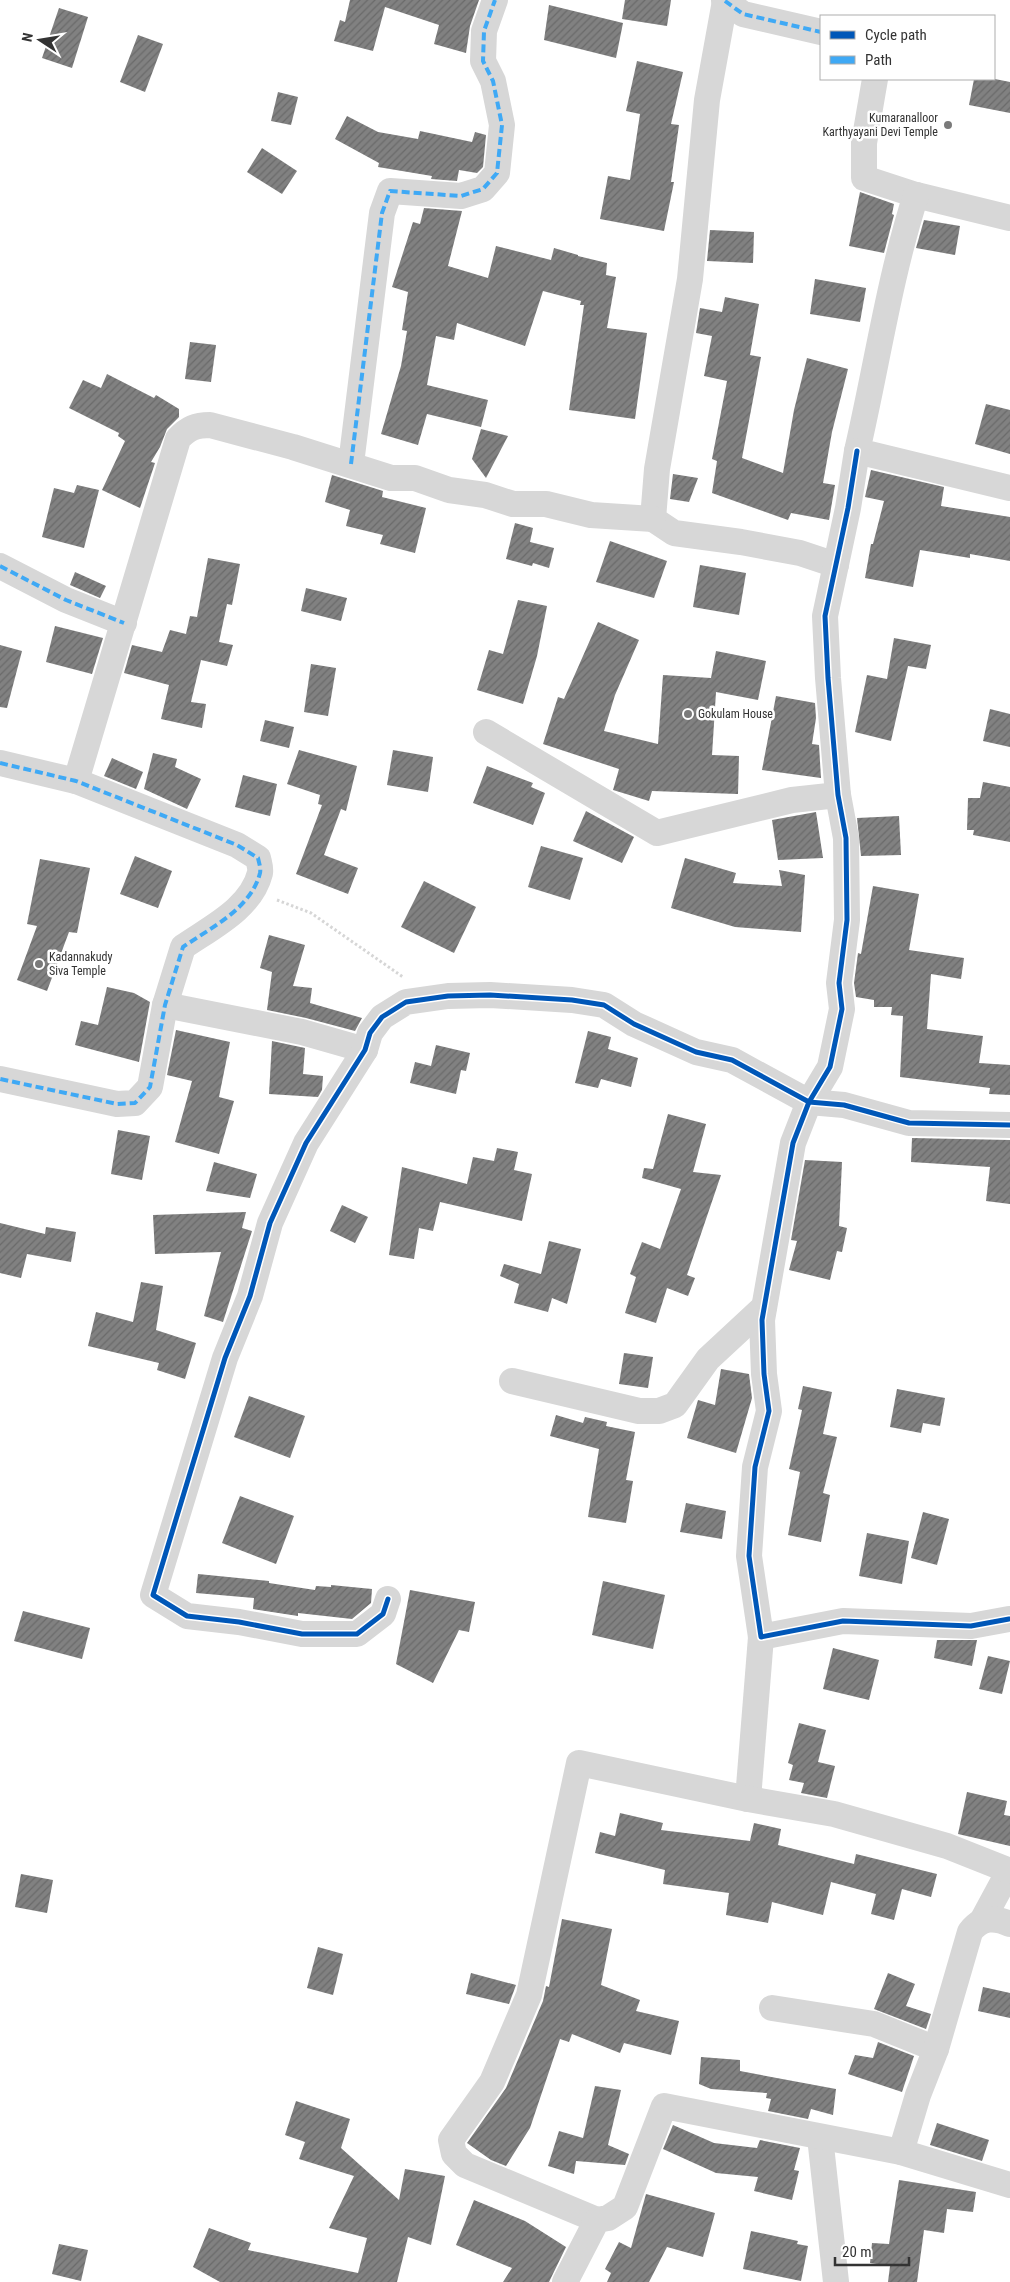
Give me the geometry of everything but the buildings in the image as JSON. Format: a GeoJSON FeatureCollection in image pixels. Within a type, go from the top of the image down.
{"type":"FeatureCollection","features":[{"type":"Feature","properties":{"kind":"street"},"geometry":{"type":"LineString","coordinates":[[350,464],[382,213],[390,191],[462,196],[483,189],[497,173],[502,126],[493,81],[483,61],[484,31],[495,0]]}},
{"type":"Feature","properties":{"kind":"street"},"geometry":{"type":"LineString","coordinates":[[653,519],[657,469],[690,279],[706,100],[724,1],[743,14],[820,32]]}},
{"type":"Feature","properties":{"kind":"street"},"geometry":{"type":"LineString","coordinates":[[875,80],[864,143],[864,178],[916,195],[1010,218]]}},
{"type":"Feature","properties":{"kind":"street"},"geometry":{"type":"LineString","coordinates":[[748,1799],[761,1638],[749,1556],[755,1467],[769,1411],[764,1374],[762,1320],[793,1143],[809,1102],[830,1067],[842,1009],[839,983],[846,920],[846,838],[838,795],[825,616],[888,298],[901,242],[916,195]]}},
{"type":"Feature","properties":{"kind":"street"},"geometry":{"type":"LineString","coordinates":[[76,781],[178,439],[186,431],[197,425],[210,425],[350,464],[391,478],[415,478],[449,490],[485,495],[513,504],[546,504],[591,514],[653,519],[674,533],[741,542],[800,553],[836,564]]}},
{"type":"Feature","properties":{"kind":"street"},"geometry":{"type":"LineString","coordinates":[[857,450],[1010,488]]}},
{"type":"Feature","properties":{"kind":"street"},"geometry":{"type":"LineString","coordinates":[[0,566],[66,600],[124,623]]}},
{"type":"Feature","properties":{"kind":"street"},"geometry":{"type":"LineString","coordinates":[[486,732],[657,833],[792,800],[838,795]]}},
{"type":"Feature","properties":{"kind":"street"},"geometry":{"type":"LineString","coordinates":[[0,764],[76,781],[191,826],[236,845],[258,858],[261,871],[253,891],[212,930],[183,947],[165,1005],[150,1087],[135,1103],[117,1104],[0,1080]]}},
{"type":"Feature","properties":{"kind":"street"},"geometry":{"type":"LineString","coordinates":[[388,1599],[383,1614],[357,1634],[302,1634],[239,1622],[186,1616],[153,1596],[225,1358],[250,1296],[270,1223],[306,1143],[365,1050],[370,1033],[382,1017],[406,1002],[448,996],[490,995],[572,1000],[604,1005],[634,1024],[696,1052],[732,1060],[809,1102],[844,1104],[909,1123],[1010,1125]]}},
{"type":"Feature","properties":{"kind":"street"},"geometry":{"type":"LineString","coordinates":[[165,1005],[302,1032],[365,1050]]}},
{"type":"Feature","properties":{"kind":"street"},"geometry":{"type":"LineString","coordinates":[[512,1381],[639,1411],[659,1411],[675,1405],[708,1359],[764,1308]]}},
{"type":"Feature","properties":{"kind":"street"},"geometry":{"type":"LineString","coordinates":[[761,1638],[843,1621],[971,1626],[1009,1619]]}},
{"type":"Feature","properties":{"kind":"street"},"geometry":{"type":"LineString","coordinates":[[901,2152],[918,2095],[936,2048],[970,1932],[982,1921],[1009,1871],[948,1846],[853,1819],[748,1799],[579,1762],[529,1994],[492,2082],[451,2140],[454,2154],[465,2165],[597,2220],[608,2218],[625,2207],[664,2106],[901,2152],[1010,2185]]}},
{"type":"Feature","properties":{"kind":"street"},"geometry":{"type":"LineString","coordinates":[[982,1921],[991,1919],[1010,1924]]}},
{"type":"Feature","properties":{"kind":"street"},"geometry":{"type":"LineString","coordinates":[[772,2008],[874,2024],[936,2048]]}},
{"type":"Feature","properties":{"kind":"street"},"geometry":{"type":"LineString","coordinates":[[820,2137],[836,2282]]}},
{"type":"Feature","properties":{"kind":"street"},"geometry":{"type":"LineString","coordinates":[[565,2282],[597,2220]]}},
{"type":"Feature","properties":{"kind":"path"},"geometry":{"type":"LineString","coordinates":[[253,891],[311,913],[434,999]]}},
{"type":"Feature","properties":{"kind":"marked path"},"geometry":{"type":"LineString","coordinates":[[351,464],[382,213],[390,191],[461,196],[483,189],[497,173],[502,125],[493,81],[483,61],[484,31],[495,0]]}},
{"type":"Feature","properties":{"kind":"marked path"},"geometry":{"type":"LineString","coordinates":[[725,1],[743,14],[820,32]]}},
{"type":"Feature","properties":{"kind":"marked path"},"geometry":{"type":"LineString","coordinates":[[0,566],[66,600],[124,623]]}},
{"type":"Feature","properties":{"kind":"marked path"},"geometry":{"type":"LineString","coordinates":[[0,763],[76,781],[237,845],[258,858],[260,869],[255,886],[239,907],[217,925],[183,947],[165,1005],[150,1087],[135,1103],[117,1104],[0,1079]]}},
{"type":"Feature","properties":{"kind":"cycle path"},"geometry":{"type":"LineString","coordinates":[[857,451],[848,508],[825,616],[838,795],[846,838],[847,920],[839,983],[842,1009],[830,1067],[809,1102],[793,1143],[762,1320],[764,1374],[769,1411],[755,1467],[749,1556],[761,1637],[843,1621],[971,1626],[1009,1619]]}},
{"type":"Feature","properties":{"kind":"cycle path"},"geometry":{"type":"LineString","coordinates":[[388,1599],[383,1614],[357,1634],[302,1634],[239,1622],[187,1616],[153,1595],[225,1358],[250,1296],[270,1223],[306,1143],[365,1050],[370,1033],[382,1017],[406,1002],[448,996],[490,995],[572,1000],[604,1005],[634,1024],[696,1052],[732,1060],[809,1102],[844,1105],[909,1123],[1010,1125]]}},
{"type":"Feature","properties":{"kind":"place","name":"Kumaranalloor Karthyayani Devi Temple"},"geometry":{"type":"Point","coordinates":[948,125]}},
{"type":"Feature","properties":{"kind":"place","name":"Gokulam House"},"geometry":{"type":"Point","coordinates":[688,714]}},
{"type":"Feature","properties":{"kind":"place","name":"Kadannakudy Siva Temple"},"geometry":{"type":"Point","coordinates":[39,964]}}]}
